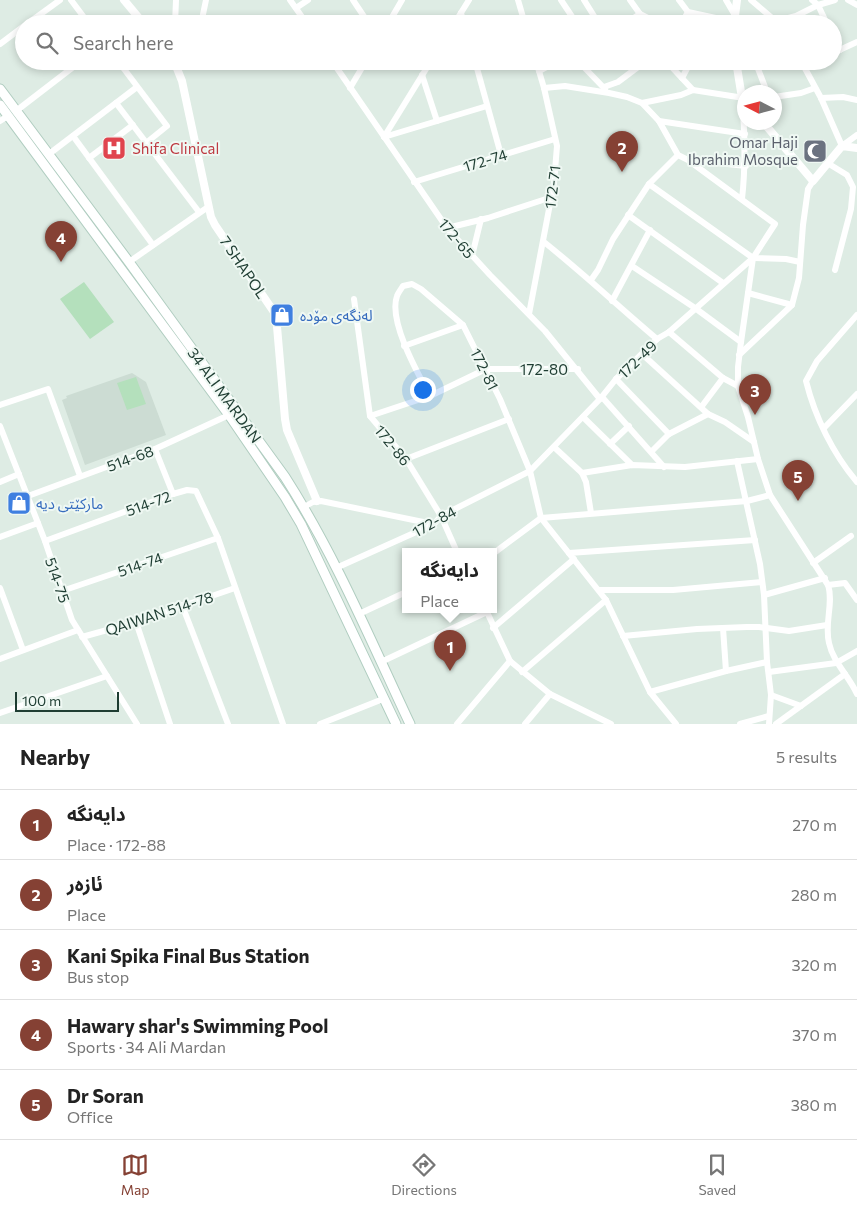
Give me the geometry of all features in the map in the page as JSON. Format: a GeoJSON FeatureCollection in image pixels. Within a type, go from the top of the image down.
{"type":"FeatureCollection","features":[{"type":"Feature","properties":{"kind":"main road","name":"34 ALI MARDAN"},"geometry":{"type":"LineString","coordinates":[[0,89],[12,113],[229,415],[294,510],[396,724]]}},
{"type":"Feature","properties":{"kind":"main road","name":"34 ALI MARDAN"},"geometry":{"type":"LineString","coordinates":[[0,105],[12,113],[49,154],[285,477],[304,507],[336,568],[410,724]]}},
{"type":"Feature","properties":{"kind":"main road"},"geometry":{"type":"LineString","coordinates":[[362,655],[375,648]]}},
{"type":"Feature","properties":{"kind":"main road"},"geometry":{"type":"LineString","coordinates":[[370,672],[382,664]]}},
{"type":"Feature","properties":{"kind":"street"},"geometry":{"type":"LineString","coordinates":[[39,15],[60,0]]}},
{"type":"Feature","properties":{"kind":"street"},"geometry":{"type":"LineString","coordinates":[[71,0],[82,15]]}},
{"type":"Feature","properties":{"kind":"street"},"geometry":{"type":"LineString","coordinates":[[124,0],[136,15]]}},
{"type":"Feature","properties":{"kind":"street"},"geometry":{"type":"LineString","coordinates":[[175,15],[176,0]]}},
{"type":"Feature","properties":{"kind":"street"},"geometry":{"type":"LineString","coordinates":[[203,15],[206,0]]}},
{"type":"Feature","properties":{"kind":"street"},"geometry":{"type":"LineString","coordinates":[[290,0],[301,15]]}},
{"type":"Feature","properties":{"kind":"street"},"geometry":{"type":"LineString","coordinates":[[296,8],[308,0]]}},
{"type":"Feature","properties":{"kind":"street"},"geometry":{"type":"LineString","coordinates":[[353,0],[363,15]]}},
{"type":"Feature","properties":{"kind":"street"},"geometry":{"type":"LineString","coordinates":[[393,15],[402,0]]}},
{"type":"Feature","properties":{"kind":"street"},"geometry":{"type":"LineString","coordinates":[[461,13],[469,0]]}},
{"type":"Feature","properties":{"kind":"street"},"geometry":{"type":"LineString","coordinates":[[518,0],[522,15]]}},
{"type":"Feature","properties":{"kind":"street"},"geometry":{"type":"LineString","coordinates":[[561,0],[571,15]]}},
{"type":"Feature","properties":{"kind":"street"},"geometry":{"type":"LineString","coordinates":[[584,0],[593,15]]}},
{"type":"Feature","properties":{"kind":"street"},"geometry":{"type":"LineString","coordinates":[[630,0],[640,14]]}},
{"type":"Feature","properties":{"kind":"street"},"geometry":{"type":"LineString","coordinates":[[679,0],[688,12],[704,15]]}},
{"type":"Feature","properties":{"kind":"street"},"geometry":{"type":"LineString","coordinates":[[726,0],[733,15]]}},
{"type":"Feature","properties":{"kind":"street"},"geometry":{"type":"LineString","coordinates":[[736,15],[737,0]]}},
{"type":"Feature","properties":{"kind":"street"},"geometry":{"type":"LineString","coordinates":[[751,0],[769,15]]}},
{"type":"Feature","properties":{"kind":"street"},"geometry":{"type":"LineString","coordinates":[[812,0],[818,5],[823,15]]}},
{"type":"Feature","properties":{"kind":"street"},"geometry":{"type":"LineString","coordinates":[[798,15],[818,5],[835,0]]}},
{"type":"Feature","properties":{"kind":"street"},"geometry":{"type":"LineString","coordinates":[[848,0],[857,5]]}},
{"type":"Feature","properties":{"kind":"street"},"geometry":{"type":"LineString","coordinates":[[0,44],[15,33]]}},
{"type":"Feature","properties":{"kind":"street"},"geometry":{"type":"LineString","coordinates":[[842,49],[857,42]]}},
{"type":"Feature","properties":{"kind":"street"},"geometry":{"type":"LineString","coordinates":[[0,121],[69,70]]}},
{"type":"Feature","properties":{"kind":"street"},"geometry":{"type":"LineString","coordinates":[[125,70],[167,126],[146,143]]}},
{"type":"Feature","properties":{"kind":"street","name":"7 SHAPOL"},"geometry":{"type":"LineString","coordinates":[[178,70],[182,81],[208,207],[215,225],[276,315],[287,430],[316,501]]}},
{"type":"Feature","properties":{"kind":"street","name":"172-65"},"geometry":{"type":"LineString","coordinates":[[338,70],[447,228],[545,330],[601,398],[629,426],[664,466]]}},
{"type":"Feature","properties":{"kind":"street"},"geometry":{"type":"LineString","coordinates":[[350,88],[361,70]]}},
{"type":"Feature","properties":{"kind":"street"},"geometry":{"type":"LineString","coordinates":[[384,137],[425,70]]}},
{"type":"Feature","properties":{"kind":"street"},"geometry":{"type":"LineString","coordinates":[[477,70],[502,155]]}},
{"type":"Feature","properties":{"kind":"street"},"geometry":{"type":"LineString","coordinates":[[587,70],[609,93]]}},
{"type":"Feature","properties":{"kind":"street"},"geometry":{"type":"LineString","coordinates":[[604,87],[618,82],[634,70]]}},
{"type":"Feature","properties":{"kind":"street"},"geometry":{"type":"LineString","coordinates":[[674,70],[693,90]]}},
{"type":"Feature","properties":{"kind":"street"},"geometry":{"type":"LineString","coordinates":[[682,78],[686,70]]}},
{"type":"Feature","properties":{"kind":"street"},"geometry":{"type":"LineString","coordinates":[[737,70],[741,85]]}},
{"type":"Feature","properties":{"kind":"street"},"geometry":{"type":"LineString","coordinates":[[758,70],[764,85]]}},
{"type":"Feature","properties":{"kind":"street"},"geometry":{"type":"LineString","coordinates":[[805,70],[821,98],[842,146]]}},
{"type":"Feature","properties":{"kind":"street","name":"172-71"},"geometry":{"type":"LineString","coordinates":[[529,314],[552,197],[556,155],[555,139],[539,71]]}},
{"type":"Feature","properties":{"kind":"street"},"geometry":{"type":"LineString","coordinates":[[422,75],[437,121]]}},
{"type":"Feature","properties":{"kind":"street"},"geometry":{"type":"LineString","coordinates":[[544,88],[565,86],[609,93],[642,103],[659,121],[678,155],[688,160],[775,224],[753,258],[740,342],[738,386],[748,417],[758,460],[770,495],[828,584],[831,593],[827,625],[831,653],[850,679],[857,694]]}},
{"type":"Feature","properties":{"kind":"street"},"geometry":{"type":"LineString","coordinates":[[49,154],[137,87]]}},
{"type":"Feature","properties":{"kind":"street"},"geometry":{"type":"LineString","coordinates":[[782,96],[801,93],[815,88]]}},
{"type":"Feature","properties":{"kind":"street"},"geometry":{"type":"LineString","coordinates":[[642,103],[681,95],[693,90],[737,98]]}},
{"type":"Feature","properties":{"kind":"street"},"geometry":{"type":"LineString","coordinates":[[821,98],[843,97],[857,100]]}},
{"type":"Feature","properties":{"kind":"street"},"geometry":{"type":"LineString","coordinates":[[116,103],[199,212]]}},
{"type":"Feature","properties":{"kind":"street"},"geometry":{"type":"LineString","coordinates":[[384,137],[488,106]]}},
{"type":"Feature","properties":{"kind":"street"},"geometry":{"type":"LineString","coordinates":[[659,121],[745,134]]}},
{"type":"Feature","properties":{"kind":"street"},"geometry":{"type":"LineString","coordinates":[[89,158],[133,125]]}},
{"type":"Feature","properties":{"kind":"street"},"geometry":{"type":"LineString","coordinates":[[742,199],[746,166],[745,130]]}},
{"type":"Feature","properties":{"kind":"street"},"geometry":{"type":"LineString","coordinates":[[770,130],[814,182]]}},
{"type":"Feature","properties":{"kind":"street"},"geometry":{"type":"LineString","coordinates":[[739,355],[792,305],[799,278],[808,189],[842,146],[857,134]]}},
{"type":"Feature","properties":{"kind":"street"},"geometry":{"type":"LineString","coordinates":[[73,136],[152,245]]}},
{"type":"Feature","properties":{"kind":"street","name":"172-74"},"geometry":{"type":"LineString","coordinates":[[414,182],[555,139]]}},
{"type":"Feature","properties":{"kind":"street"},"geometry":{"type":"LineString","coordinates":[[842,146],[857,148]]}},
{"type":"Feature","properties":{"kind":"street"},"geometry":{"type":"LineString","coordinates":[[591,280],[598,270],[613,238],[649,184],[678,155]]}},
{"type":"Feature","properties":{"kind":"street"},"geometry":{"type":"LineString","coordinates":[[688,160],[746,166]]}},
{"type":"Feature","properties":{"kind":"street"},"geometry":{"type":"LineString","coordinates":[[828,164],[846,176],[853,187],[851,208],[835,270]]}},
{"type":"Feature","properties":{"kind":"street"},"geometry":{"type":"LineString","coordinates":[[649,184],[753,258],[786,259],[800,262]]}},
{"type":"Feature","properties":{"kind":"street"},"geometry":{"type":"LineString","coordinates":[[447,228],[552,197]]}},
{"type":"Feature","properties":{"kind":"street"},"geometry":{"type":"LineString","coordinates":[[128,262],[208,207]]}},
{"type":"Feature","properties":{"kind":"street"},"geometry":{"type":"LineString","coordinates":[[628,215],[723,283]]}},
{"type":"Feature","properties":{"kind":"street"},"geometry":{"type":"LineString","coordinates":[[472,256],[481,219]]}},
{"type":"Feature","properties":{"kind":"street"},"geometry":{"type":"LineString","coordinates":[[612,301],[650,230]]}},
{"type":"Feature","properties":{"kind":"street"},"geometry":{"type":"LineString","coordinates":[[544,242],[591,280],[612,301],[657,339]]}},
{"type":"Feature","properties":{"kind":"street","name":"172-49"},"geometry":{"type":"LineString","coordinates":[[530,471],[583,418],[616,379],[657,339],[669,332],[753,258]]}},
{"type":"Feature","properties":{"kind":"street"},"geometry":{"type":"LineString","coordinates":[[632,266],[695,308],[740,342]]}},
{"type":"Feature","properties":{"kind":"street","name":"172-81"},"geometry":{"type":"LineString","coordinates":[[404,346],[396,312],[396,297],[403,286],[412,284],[421,289],[463,325],[509,419],[530,471],[541,518]]}},
{"type":"Feature","properties":{"kind":"street"},"geometry":{"type":"LineString","coordinates":[[748,294],[792,305]]}},
{"type":"Feature","properties":{"kind":"street","name":"172-86"},"geometry":{"type":"LineString","coordinates":[[354,299],[370,416],[406,459],[442,516],[455,548]]}},
{"type":"Feature","properties":{"kind":"street"},"geometry":{"type":"LineString","coordinates":[[857,315],[817,361],[806,381],[824,428],[846,468],[857,482]]}},
{"type":"Feature","properties":{"kind":"street"},"geometry":{"type":"LineString","coordinates":[[430,396],[404,346],[463,325]]}},
{"type":"Feature","properties":{"kind":"street"},"geometry":{"type":"LineString","coordinates":[[669,332],[723,378],[738,386]]}},
{"type":"Feature","properties":{"kind":"street"},"geometry":{"type":"LineString","coordinates":[[642,354],[702,406],[708,414],[725,422],[754,442]]}},
{"type":"Feature","properties":{"kind":"street","name":"172-80"},"geometry":{"type":"LineString","coordinates":[[370,416],[430,396],[486,369],[578,369]]}},
{"type":"Feature","properties":{"kind":"street"},"geometry":{"type":"LineString","coordinates":[[702,406],[723,378]]}},
{"type":"Feature","properties":{"kind":"street"},"geometry":{"type":"LineString","coordinates":[[616,379],[669,434]]}},
{"type":"Feature","properties":{"kind":"street"},"geometry":{"type":"LineString","coordinates":[[0,406],[48,389],[80,476]]}},
{"type":"Feature","properties":{"kind":"street"},"geometry":{"type":"LineString","coordinates":[[824,428],[857,394]]}},
{"type":"Feature","properties":{"kind":"street"},"geometry":{"type":"LineString","coordinates":[[652,451],[669,434],[708,414]]}},
{"type":"Feature","properties":{"kind":"street","name":"514-68"},"geometry":{"type":"LineString","coordinates":[[28,496],[155,449],[229,415]]}},
{"type":"Feature","properties":{"kind":"street"},"geometry":{"type":"LineString","coordinates":[[583,418],[632,465]]}},
{"type":"Feature","properties":{"kind":"street"},"geometry":{"type":"LineString","coordinates":[[406,459],[509,419]]}},
{"type":"Feature","properties":{"kind":"street","name":"514-75"},"geometry":{"type":"LineString","coordinates":[[0,426],[45,541],[72,620],[136,723]]}},
{"type":"Feature","properties":{"kind":"street"},"geometry":{"type":"LineString","coordinates":[[610,444],[629,426]]}},
{"type":"Feature","properties":{"kind":"street"},"geometry":{"type":"LineString","coordinates":[[554,447],[582,473],[586,482],[591,513]]}},
{"type":"Feature","properties":{"kind":"street"},"geometry":{"type":"LineString","coordinates":[[155,449],[173,494]]}},
{"type":"Feature","properties":{"kind":"street"},"geometry":{"type":"LineString","coordinates":[[582,473],[632,465],[684,467],[758,460]]}},
{"type":"Feature","properties":{"kind":"street"},"geometry":{"type":"LineString","coordinates":[[737,461],[755,540],[764,595],[767,662],[771,695],[768,724]]}},
{"type":"Feature","properties":{"kind":"street","name":"172-84"},"geometry":{"type":"LineString","coordinates":[[336,568],[434,524],[442,516],[530,471]]}},
{"type":"Feature","properties":{"kind":"street"},"geometry":{"type":"LineString","coordinates":[[0,482],[19,474]]}},
{"type":"Feature","properties":{"kind":"street","name":"514-72"},"geometry":{"type":"LineString","coordinates":[[45,541],[188,490],[196,491],[218,538]]}},
{"type":"Feature","properties":{"kind":"street"},"geometry":{"type":"LineString","coordinates":[[497,551],[541,518],[747,502],[770,495]]}},
{"type":"Feature","properties":{"kind":"street"},"geometry":{"type":"LineString","coordinates":[[304,507],[316,501],[434,524]]}},
{"type":"Feature","properties":{"kind":"street"},"geometry":{"type":"LineString","coordinates":[[541,518],[606,600],[650,692],[676,724]]}},
{"type":"Feature","properties":{"kind":"street"},"geometry":{"type":"LineString","coordinates":[[0,537],[38,523]]}},
{"type":"Feature","properties":{"kind":"street"},"geometry":{"type":"LineString","coordinates":[[813,563],[851,536]]}},
{"type":"Feature","properties":{"kind":"street"},"geometry":{"type":"LineString","coordinates":[[218,538],[283,724]]}},
{"type":"Feature","properties":{"kind":"street","name":"514-74"},"geometry":{"type":"LineString","coordinates":[[62,591],[218,538]]}},
{"type":"Feature","properties":{"kind":"street"},"geometry":{"type":"LineString","coordinates":[[493,628],[572,556],[755,540]]}},
{"type":"Feature","properties":{"kind":"street"},"geometry":{"type":"LineString","coordinates":[[764,595],[825,578]]}},
{"type":"Feature","properties":{"kind":"street"},"geometry":{"type":"LineString","coordinates":[[599,590],[673,590],[762,582]]}},
{"type":"Feature","properties":{"kind":"street"},"geometry":{"type":"LineString","coordinates":[[828,584],[845,583],[857,600]]}},
{"type":"Feature","properties":{"kind":"street"},"geometry":{"type":"LineString","coordinates":[[0,588],[23,650]]}},
{"type":"Feature","properties":{"kind":"street","name":"QAIWAN 514-78"},"geometry":{"type":"LineString","coordinates":[[82,637],[136,622],[235,588]]}},
{"type":"Feature","properties":{"kind":"street"},"geometry":{"type":"LineString","coordinates":[[359,614],[402,594]]}},
{"type":"Feature","properties":{"kind":"street"},"geometry":{"type":"LineString","coordinates":[[522,672],[606,600]]}},
{"type":"Feature","properties":{"kind":"street"},"geometry":{"type":"LineString","coordinates":[[182,605],[228,724]]}},
{"type":"Feature","properties":{"kind":"street"},"geometry":{"type":"LineString","coordinates":[[382,664],[482,613]]}},
{"type":"Feature","properties":{"kind":"street"},"geometry":{"type":"LineString","coordinates":[[487,613],[510,662],[550,694],[611,724]]}},
{"type":"Feature","properties":{"kind":"street"},"geometry":{"type":"LineString","coordinates":[[136,622],[170,724]]}},
{"type":"Feature","properties":{"kind":"street"},"geometry":{"type":"LineString","coordinates":[[623,636],[723,628],[765,628],[789,631],[827,625]]}},
{"type":"Feature","properties":{"kind":"street"},"geometry":{"type":"LineString","coordinates":[[723,628],[726,672]]}},
{"type":"Feature","properties":{"kind":"street"},"geometry":{"type":"LineString","coordinates":[[0,659],[78,630]]}},
{"type":"Feature","properties":{"kind":"street"},"geometry":{"type":"LineString","coordinates":[[769,672],[838,662],[857,651]]}},
{"type":"Feature","properties":{"kind":"street"},"geometry":{"type":"LineString","coordinates":[[457,724],[510,662]]}},
{"type":"Feature","properties":{"kind":"street"},"geometry":{"type":"LineString","coordinates":[[650,692],[767,662]]}},
{"type":"Feature","properties":{"kind":"street"},"geometry":{"type":"LineString","coordinates":[[776,724],[845,674]]}},
{"type":"Feature","properties":{"kind":"street"},"geometry":{"type":"LineString","coordinates":[[0,713],[107,676]]}},
{"type":"Feature","properties":{"kind":"street"},"geometry":{"type":"LineString","coordinates":[[525,724],[550,694]]}},
{"type":"Feature","properties":{"kind":"street"},"geometry":{"type":"LineString","coordinates":[[771,695],[801,706]]}},
{"type":"Feature","properties":{"kind":"street"},"geometry":{"type":"LineString","coordinates":[[320,724],[383,699]]}},
{"type":"Feature","properties":{"kind":"street"},"geometry":{"type":"LineString","coordinates":[[740,724],[769,716]]}},
{"type":"Feature","properties":{"kind":"street"},"geometry":{"type":"LineString","coordinates":[[128,724],[136,723]]}},
{"type":"Feature","properties":{"kind":"shaded area"},"geometry":{"type":"Polygon","coordinates":[[[132,373],[146,382],[166,435],[85,465],[62,400],[67,398],[66,396],[132,373]]]}},
{"type":"Feature","properties":{"kind":"green space"},"geometry":{"type":"Polygon","coordinates":[[[84,282],[114,322],[90,339],[60,299],[84,282]]]}},
{"type":"Feature","properties":{"kind":"green space"},"geometry":{"type":"Polygon","coordinates":[[[136,377],[146,404],[127,410],[117,383],[136,377]]]}},
{"type":"Feature","properties":{"kind":"place","name":"Shifa Clinical"},"geometry":{"type":"Point","coordinates":[114,148]}},
{"type":"Feature","properties":{"kind":"place","name":"Omar Haji Ibrahim Mosque"},"geometry":{"type":"Point","coordinates":[815,151]}},
{"type":"Feature","properties":{"kind":"place","name":"ئازەر"},"geometry":{"type":"Point","coordinates":[622,172]}},
{"type":"Feature","properties":{"kind":"place","name":"Hawary shar's Swimming Pool"},"geometry":{"type":"Point","coordinates":[61,262]}},
{"type":"Feature","properties":{"kind":"place","name":"لەنگەی مۆدە"},"geometry":{"type":"Point","coordinates":[282,315]}},
{"type":"Feature","properties":{"kind":"place","name":"Kani Spika Final Bus Station"},"geometry":{"type":"Point","coordinates":[755,415]}},
{"type":"Feature","properties":{"kind":"place","name":"Dr Soran"},"geometry":{"type":"Point","coordinates":[798,501]}},
{"type":"Feature","properties":{"kind":"place","name":"مارکێتی دیە"},"geometry":{"type":"Point","coordinates":[19,503]}},
{"type":"Feature","properties":{"kind":"place","name":"دایەنگە"},"geometry":{"type":"Point","coordinates":[450,671]}}]}
